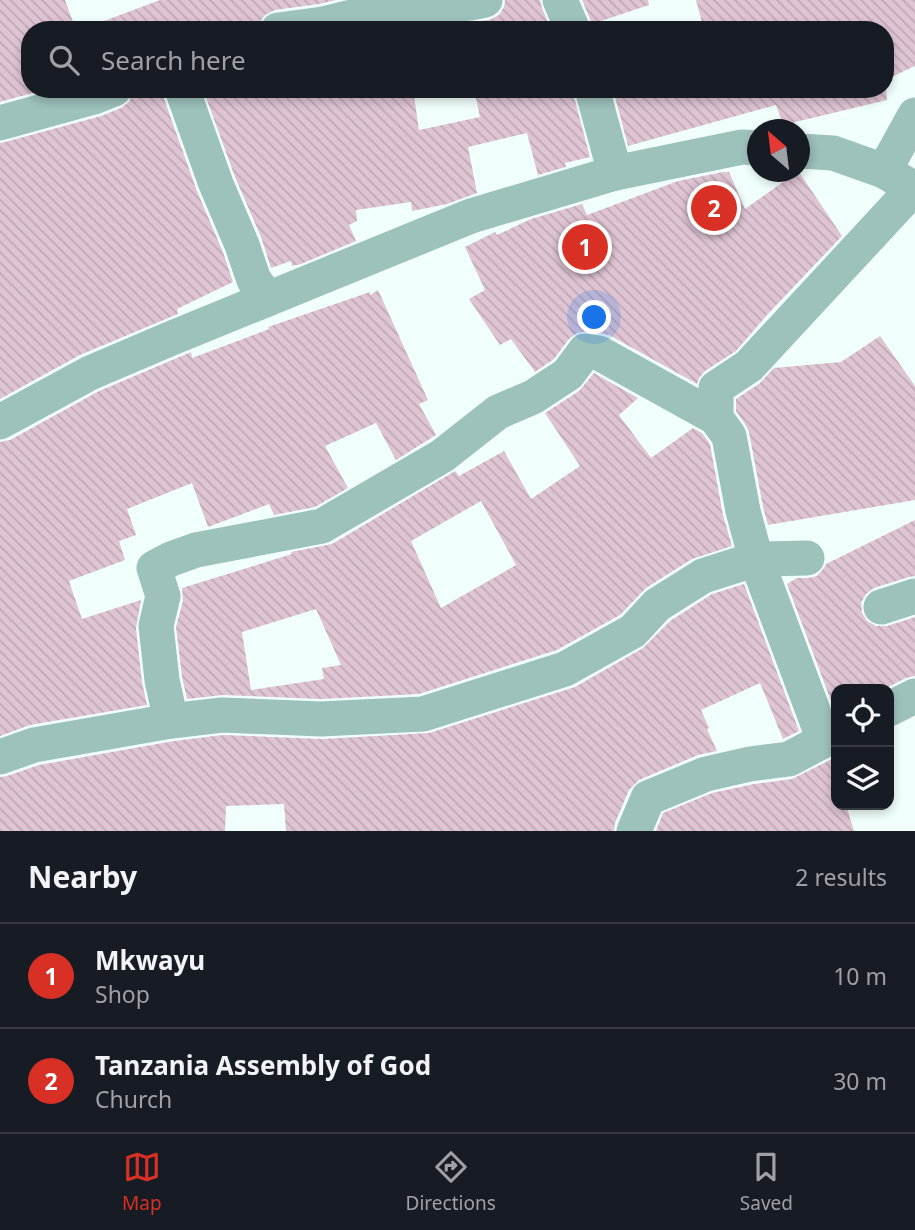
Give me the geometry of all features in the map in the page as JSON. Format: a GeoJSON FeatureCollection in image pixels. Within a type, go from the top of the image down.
{"type":"FeatureCollection","features":[{"type":"Feature","properties":{"kind":"street"},"geometry":{"type":"LineString","coordinates":[[335,21],[364,14],[470,4],[485,0]]}},
{"type":"Feature","properties":{"kind":"street"},"geometry":{"type":"LineString","coordinates":[[560,0],[569,21]]}},
{"type":"Feature","properties":{"kind":"street"},"geometry":{"type":"LineString","coordinates":[[0,123],[90,98]]}},
{"type":"Feature","properties":{"kind":"street"},"geometry":{"type":"LineString","coordinates":[[185,98],[254,280],[268,299]]}},
{"type":"Feature","properties":{"kind":"street"},"geometry":{"type":"LineString","coordinates":[[594,98],[615,173]]}},
{"type":"Feature","properties":{"kind":"street"},"geometry":{"type":"LineString","coordinates":[[716,418],[716,388],[748,366],[905,183],[915,115]]}},
{"type":"Feature","properties":{"kind":"street"},"geometry":{"type":"LineString","coordinates":[[0,422],[90,373],[471,216],[615,173],[747,147]]}},
{"type":"Feature","properties":{"kind":"street"},"geometry":{"type":"LineString","coordinates":[[810,152],[832,153],[905,183]]}},
{"type":"Feature","properties":{"kind":"street"},"geometry":{"type":"LineString","coordinates":[[171,721],[162,680],[156,626],[163,596],[154,568],[196,550],[322,526],[442,456],[498,412],[533,397],[568,374],[584,351],[599,353],[716,418],[729,436],[743,511],[756,559],[830,737],[789,759],[706,774],[648,798],[634,831]]}},
{"type":"Feature","properties":{"kind":"street"},"geometry":{"type":"LineString","coordinates":[[0,757],[34,745],[171,721],[222,715],[321,719],[423,714],[565,669],[633,631],[657,606],[703,576],[756,559],[807,558]]}},
{"type":"Feature","properties":{"kind":"street"},"geometry":{"type":"LineString","coordinates":[[881,607],[915,596]]}},
{"type":"Feature","properties":{"kind":"street"},"geometry":{"type":"LineString","coordinates":[[894,706],[915,696]]}},
{"type":"Feature","properties":{"kind":"building"},"geometry":{"type":"Polygon","coordinates":[[[0,0],[65,0],[73,21],[21,21],[21,96],[0,102],[0,0]]]}},
{"type":"Feature","properties":{"kind":"building"},"geometry":{"type":"Polygon","coordinates":[[[160,0],[336,0],[275,10],[265,15],[261,21],[104,21],[160,0]]]}},
{"type":"Feature","properties":{"kind":"building"},"geometry":{"type":"Polygon","coordinates":[[[505,0],[540,0],[547,21],[481,21],[499,15],[505,0]]]}},
{"type":"Feature","properties":{"kind":"building"},"geometry":{"type":"Polygon","coordinates":[[[582,0],[648,0],[649,5],[601,21],[591,21],[582,0]]]}},
{"type":"Feature","properties":{"kind":"building"},"geometry":{"type":"Polygon","coordinates":[[[696,0],[915,0],[915,66],[894,76],[894,21],[702,21],[696,0]]]}},
{"type":"Feature","properties":{"kind":"building"},"geometry":{"type":"Polygon","coordinates":[[[131,98],[164,98],[233,282],[177,309],[178,314],[80,355],[0,399],[0,143],[101,116],[129,102],[131,98]]]}},
{"type":"Feature","properties":{"kind":"building"},"geometry":{"type":"Polygon","coordinates":[[[206,98],[414,98],[419,130],[480,117],[476,98],[574,98],[590,157],[565,163],[566,167],[538,175],[527,133],[468,147],[477,193],[447,204],[412,211],[411,202],[356,210],[357,221],[349,225],[356,241],[301,264],[292,266],[291,261],[271,268],[261,237],[235,177],[206,98]]]}},
{"type":"Feature","properties":{"kind":"building"},"geometry":{"type":"Polygon","coordinates":[[[615,98],[887,100],[808,119],[781,119],[776,105],[628,146],[615,98]]]}},
{"type":"Feature","properties":{"kind":"building"},"geometry":{"type":"Polygon","coordinates":[[[729,172],[745,209],[783,182],[806,182],[842,236],[736,351],[705,371],[697,384],[609,335],[588,331],[577,333],[554,359],[535,372],[511,339],[500,345],[469,299],[485,290],[465,247],[531,219],[582,204],[587,215],[678,181],[729,172]]]}},
{"type":"Feature","properties":{"kind":"building"},"geometry":{"type":"Polygon","coordinates":[[[378,290],[428,400],[419,404],[436,435],[396,460],[376,423],[325,446],[348,488],[315,507],[274,515],[269,504],[208,527],[192,483],[127,509],[136,535],[119,541],[125,560],[69,581],[82,619],[141,600],[136,628],[147,705],[30,725],[0,736],[0,442],[10,440],[99,391],[191,352],[192,358],[269,329],[268,327],[370,292],[370,295],[378,290]]]}},
{"type":"Feature","properties":{"kind":"building"},"geometry":{"type":"Polygon","coordinates":[[[880,336],[915,386],[915,500],[768,525],[749,432],[736,411],[736,399],[760,383],[774,368],[841,362],[880,336]]]}},
{"type":"Feature","properties":{"kind":"building"},"geometry":{"type":"Polygon","coordinates":[[[594,373],[638,398],[619,415],[651,458],[693,428],[702,433],[710,444],[723,515],[732,546],[692,559],[646,588],[620,615],[557,650],[419,694],[321,699],[223,695],[187,699],[176,627],[183,601],[182,588],[292,554],[291,552],[332,544],[455,471],[459,476],[504,451],[531,499],[580,466],[545,413],[579,391],[594,373]],[[481,501],[411,541],[441,608],[516,565],[481,501]],[[316,609],[242,632],[251,690],[324,679],[322,668],[341,665],[316,609]]]}},
{"type":"Feature","properties":{"kind":"building"},"geometry":{"type":"Polygon","coordinates":[[[915,520],[915,576],[874,588],[866,594],[861,603],[862,613],[867,621],[876,626],[887,626],[915,617],[915,676],[894,684],[831,684],[831,701],[787,584],[797,578],[817,576],[826,564],[915,520]]]}},
{"type":"Feature","properties":{"kind":"building"},"geometry":{"type":"Polygon","coordinates":[[[744,584],[799,731],[783,739],[760,683],[701,710],[717,751],[698,755],[639,780],[629,790],[614,831],[286,831],[284,804],[226,806],[225,831],[0,831],[0,777],[39,765],[223,735],[322,739],[429,733],[575,687],[643,648],[670,621],[712,594],[744,584]]]}},
{"type":"Feature","properties":{"kind":"building"},"geometry":{"type":"Polygon","coordinates":[[[831,760],[831,810],[848,810],[854,831],[656,831],[663,813],[712,793],[792,779],[831,760]]]}},
{"type":"Feature","properties":{"kind":"place","name":"Tanzania Assembly of God"},"geometry":{"type":"Point","coordinates":[714,208]}},
{"type":"Feature","properties":{"kind":"place","name":"Mkwayu"},"geometry":{"type":"Point","coordinates":[585,247]}}]}
